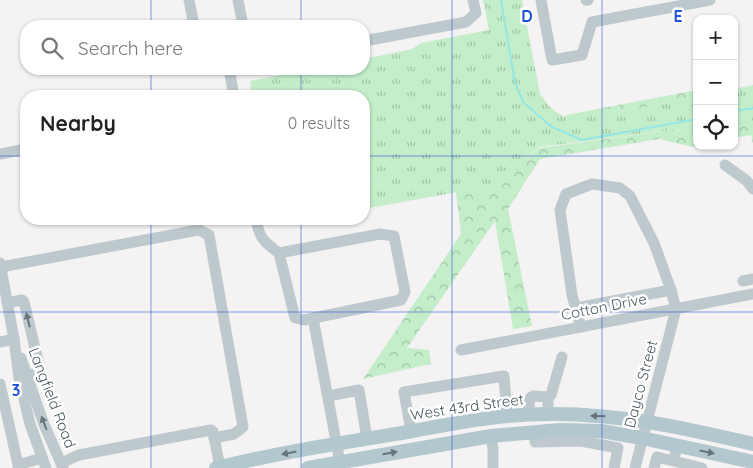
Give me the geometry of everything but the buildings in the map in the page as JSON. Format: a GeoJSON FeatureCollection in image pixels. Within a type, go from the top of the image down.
{"type":"FeatureCollection","features":[{"type":"Feature","properties":{"kind":"main road","name":"West 43rd Street"},"geometry":{"type":"LineString","coordinates":[[218,468],[260,463],[367,438],[489,418],[548,414],[607,416],[647,421],[753,444]]}},
{"type":"Feature","properties":{"kind":"main road"},"geometry":{"type":"LineString","coordinates":[[489,418],[491,436]]}},
{"type":"Feature","properties":{"kind":"main road"},"geometry":{"type":"LineString","coordinates":[[308,468],[371,462],[491,436],[560,430],[600,431],[677,446],[735,463],[753,462]]}},
{"type":"Feature","properties":{"kind":"street"},"geometry":{"type":"LineString","coordinates":[[189,0],[193,20]]}},
{"type":"Feature","properties":{"kind":"street"},"geometry":{"type":"LineString","coordinates":[[238,0],[242,20]]}},
{"type":"Feature","properties":{"kind":"street"},"geometry":{"type":"LineString","coordinates":[[370,40],[466,22],[476,13],[473,0]]}},
{"type":"Feature","properties":{"kind":"street"},"geometry":{"type":"LineString","coordinates":[[545,1],[552,60],[582,54],[592,22],[710,0]]}},
{"type":"Feature","properties":{"kind":"street"},"geometry":{"type":"LineString","coordinates":[[230,75],[233,90]]}},
{"type":"Feature","properties":{"kind":"street"},"geometry":{"type":"LineString","coordinates":[[0,154],[20,151]]}},
{"type":"Feature","properties":{"kind":"street"},"geometry":{"type":"LineString","coordinates":[[725,165],[747,181],[753,189]]}},
{"type":"Feature","properties":{"kind":"street"},"geometry":{"type":"LineString","coordinates":[[581,327],[572,295],[560,210],[566,194],[592,184],[620,188],[630,196],[654,243],[676,309]]}},
{"type":"Feature","properties":{"kind":"street"},"geometry":{"type":"LineString","coordinates":[[257,225],[258,234],[279,253],[295,318],[304,320],[401,300],[405,292],[394,236],[380,234],[279,253]]}},
{"type":"Feature","properties":{"kind":"street"},"geometry":{"type":"LineString","coordinates":[[0,265],[199,230],[209,235],[243,427],[234,434],[214,438]]}},
{"type":"Feature","properties":{"kind":"street","name":"Langfield Road"},"geometry":{"type":"LineString","coordinates":[[0,265],[2,291],[7,303],[19,378],[30,424],[44,463]]}},
{"type":"Feature","properties":{"kind":"street"},"geometry":{"type":"LineString","coordinates":[[576,308],[671,290]]}},
{"type":"Feature","properties":{"kind":"street","name":"Cotton Drive"},"geometry":{"type":"LineString","coordinates":[[461,350],[753,294]]}},
{"type":"Feature","properties":{"kind":"street"},"geometry":{"type":"LineString","coordinates":[[7,303],[22,300],[24,302],[40,369],[39,372],[28,376]]}},
{"type":"Feature","properties":{"kind":"street"},"geometry":{"type":"LineString","coordinates":[[612,302],[615,320]]}},
{"type":"Feature","properties":{"kind":"street","name":"Dayco Street"},"geometry":{"type":"LineString","coordinates":[[635,468],[676,309]]}},
{"type":"Feature","properties":{"kind":"street"},"geometry":{"type":"LineString","coordinates":[[313,318],[341,465]]}},
{"type":"Feature","properties":{"kind":"street"},"geometry":{"type":"LineString","coordinates":[[0,342],[14,339]]}},
{"type":"Feature","properties":{"kind":"street","name":"Langfield Road"},"geometry":{"type":"LineString","coordinates":[[14,339],[43,422],[62,465]]}},
{"type":"Feature","properties":{"kind":"street"},"geometry":{"type":"LineString","coordinates":[[528,415],[530,398],[532,396],[547,397],[552,395],[562,357]]}},
{"type":"Feature","properties":{"kind":"street"},"geometry":{"type":"LineString","coordinates":[[411,431],[404,392],[504,376],[507,416]]}},
{"type":"Feature","properties":{"kind":"street"},"geometry":{"type":"LineString","coordinates":[[0,384],[18,466],[44,463]]}},
{"type":"Feature","properties":{"kind":"street"},"geometry":{"type":"LineString","coordinates":[[328,396],[358,390],[367,438]]}},
{"type":"Feature","properties":{"kind":"street"},"geometry":{"type":"LineString","coordinates":[[547,397],[548,414]]}},
{"type":"Feature","properties":{"kind":"street"},"geometry":{"type":"LineString","coordinates":[[62,465],[79,454],[211,430],[213,432],[218,468]]}},
{"type":"Feature","properties":{"kind":"street"},"geometry":{"type":"LineString","coordinates":[[535,432],[536,442],[581,441],[618,448],[614,468]]}},
{"type":"Feature","properties":{"kind":"street"},"geometry":{"type":"LineString","coordinates":[[491,436],[494,449],[493,468]]}},
{"type":"Feature","properties":{"kind":"street"},"geometry":{"type":"LineString","coordinates":[[674,462],[677,446]]}},
{"type":"Feature","properties":{"kind":"street"},"geometry":{"type":"LineString","coordinates":[[654,468],[657,458],[702,468]]}},
{"type":"Feature","properties":{"kind":"green space"},"geometry":{"type":"Polygon","coordinates":[[[483,0],[522,0],[540,94],[556,112],[565,117],[567,115],[618,105],[619,112],[693,98],[693,132],[681,129],[539,147],[513,169],[502,184],[370,208],[370,90],[251,90],[250,81],[282,75],[370,75],[370,58],[412,49],[421,43],[489,30],[483,0]]]}},
{"type":"Feature","properties":{"kind":"green space"},"geometry":{"type":"Polygon","coordinates":[[[753,85],[753,105],[738,120],[738,105],[738,88],[753,85]]]}},
{"type":"Feature","properties":{"kind":"green space"},"geometry":{"type":"Polygon","coordinates":[[[693,91],[693,98],[619,112],[618,105],[693,91]]]}},
{"type":"Feature","properties":{"kind":"green space"},"geometry":{"type":"Polygon","coordinates":[[[753,105],[753,144],[751,135],[738,137],[738,120],[753,105]]]}},
{"type":"Feature","properties":{"kind":"green space"},"geometry":{"type":"Polygon","coordinates":[[[681,129],[693,132],[693,147],[659,139],[540,159],[508,209],[532,326],[513,329],[495,221],[407,348],[429,350],[431,364],[363,379],[461,234],[456,192],[502,184],[513,169],[539,148],[681,129]]]}},
{"type":"Feature","properties":{"kind":"waterway"},"geometry":{"type":"LineString","coordinates":[[501,0],[515,83],[524,103],[552,127],[582,140],[693,120]]}},
{"type":"Feature","properties":{"kind":"waterway"},"geometry":{"type":"LineString","coordinates":[[738,110],[753,108]]}}]}
